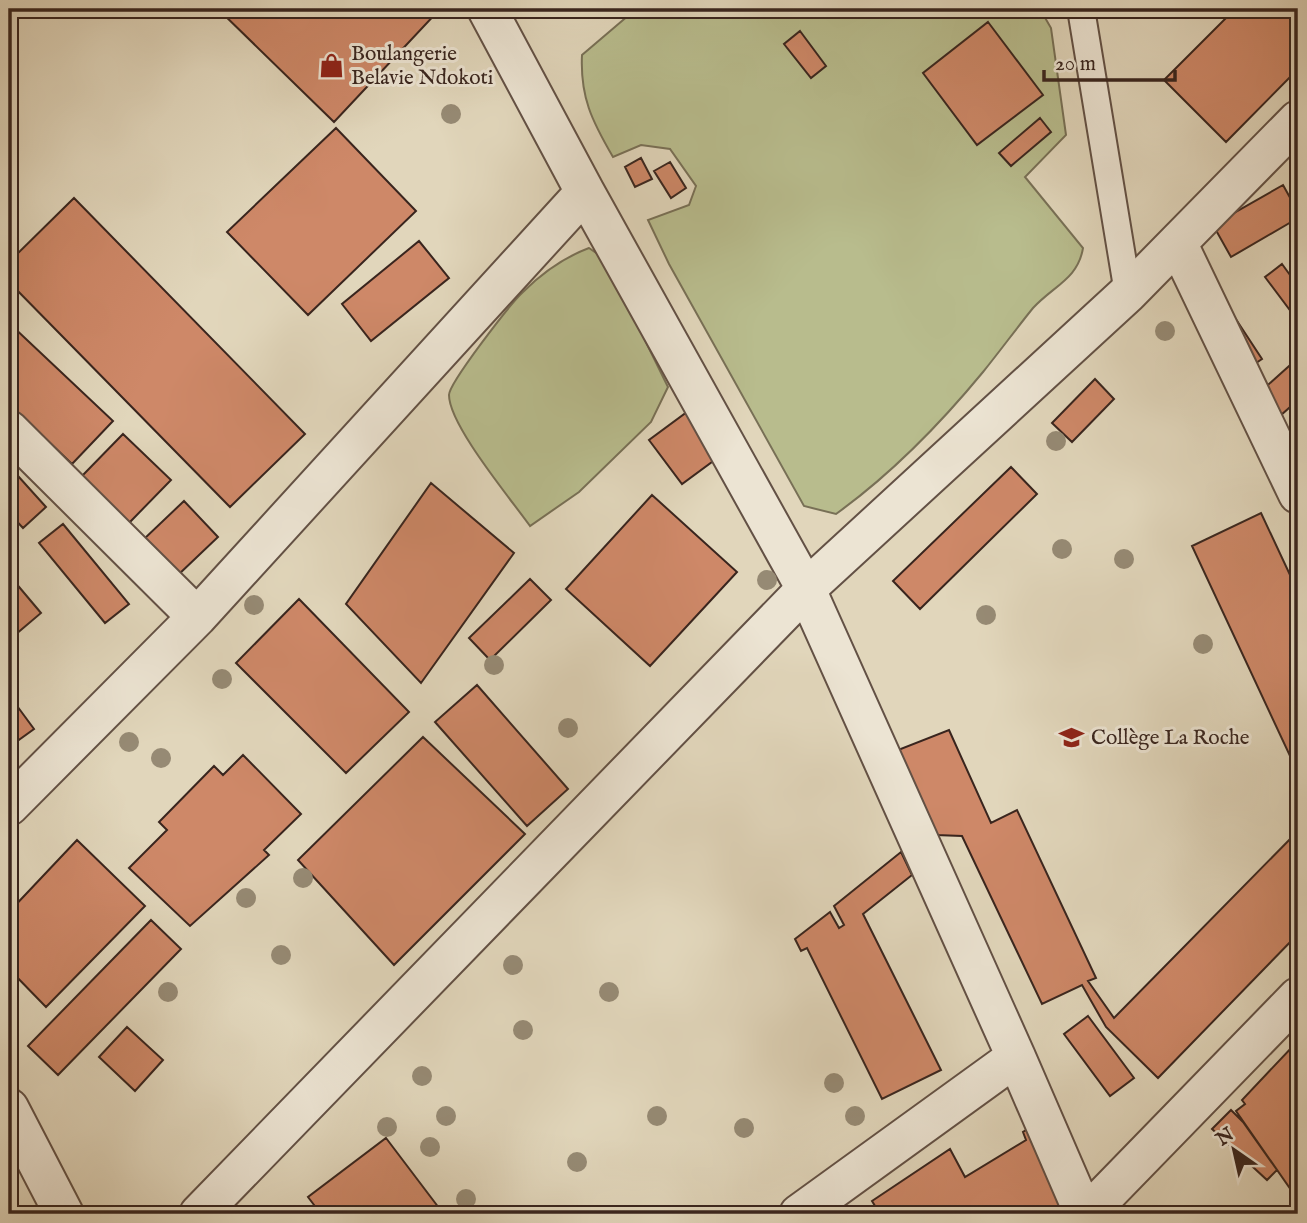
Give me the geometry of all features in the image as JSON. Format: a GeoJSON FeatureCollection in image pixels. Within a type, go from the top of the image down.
{"type":"FeatureCollection","features":[{"type":"Feature","properties":{"kind":"street"},"geometry":{"type":"LineString","coordinates":[[487,9],[584,192],[806,589],[1086,1214],[1298,997]]}},
{"type":"Feature","properties":{"kind":"street"},"geometry":{"type":"LineString","coordinates":[[198,1214],[806,589],[1128,293],[1298,120]]}},
{"type":"Feature","properties":{"kind":"street"},"geometry":{"type":"LineString","coordinates":[[9,806],[197,617],[584,192]]}},
{"type":"Feature","properties":{"kind":"street"},"geometry":{"type":"LineString","coordinates":[[1178,244],[1298,494]]}},
{"type":"Feature","properties":{"kind":"street"},"geometry":{"type":"LineString","coordinates":[[9,430],[197,617]]}},
{"type":"Feature","properties":{"kind":"street"},"geometry":{"type":"LineString","coordinates":[[799,1214],[1016,1057]]}},
{"type":"Feature","properties":{"kind":"street"},"geometry":{"type":"LineString","coordinates":[[9,1108],[64,1214]]}},
{"type":"Feature","properties":{"kind":"lane"},"geometry":{"type":"LineString","coordinates":[[1081,9],[1128,293]]}},
{"type":"Feature","properties":{"kind":"green space"},"geometry":{"type":"Polygon","coordinates":[[[636,9],[1040,9],[1051,28],[1066,135],[1025,177],[1083,248],[1080,259],[1070,275],[1033,308],[983,372],[932,429],[876,483],[836,514],[804,506],[669,264],[648,220],[689,205],[696,186],[670,149],[641,145],[613,157],[593,120],[585,96],[582,55],[636,9]]]}},
{"type":"Feature","properties":{"kind":"green space"},"geometry":{"type":"Polygon","coordinates":[[[589,248],[605,259],[668,387],[651,422],[579,492],[530,526],[469,442],[452,408],[449,395],[469,360],[516,299],[554,267],[589,248]]]}},
{"type":"Feature","properties":{"kind":"building","name":"Boulangerie Belavie Ndokoti"},"geometry":{"type":"Polygon","coordinates":[[[218,9],[440,9],[334,122],[218,9]]]}},
{"type":"Feature","properties":{"kind":"building"},"geometry":{"type":"Polygon","coordinates":[[[1235,9],[1293,9],[1298,14],[1298,69],[1226,142],[1164,80],[1235,9]]]}},
{"type":"Feature","properties":{"kind":"building"},"geometry":{"type":"Polygon","coordinates":[[[988,22],[1043,95],[977,145],[923,73],[988,22]]]}},
{"type":"Feature","properties":{"kind":"building"},"geometry":{"type":"Polygon","coordinates":[[[800,31],[826,66],[811,78],[784,44],[800,31]]]}},
{"type":"Feature","properties":{"kind":"building"},"geometry":{"type":"Polygon","coordinates":[[[1040,118],[1051,132],[1011,166],[999,153],[1040,118]]]}},
{"type":"Feature","properties":{"kind":"building"},"geometry":{"type":"Polygon","coordinates":[[[336,128],[416,211],[308,315],[227,232],[336,128]]]}},
{"type":"Feature","properties":{"kind":"building"},"geometry":{"type":"Polygon","coordinates":[[[641,158],[652,179],[635,187],[625,167],[641,158]]]}},
{"type":"Feature","properties":{"kind":"building"},"geometry":{"type":"Polygon","coordinates":[[[670,162],[686,188],[671,198],[654,171],[670,162]]]}},
{"type":"Feature","properties":{"kind":"building"},"geometry":{"type":"Polygon","coordinates":[[[1283,185],[1298,212],[1298,218],[1231,257],[1213,225],[1283,185]]]}},
{"type":"Feature","properties":{"kind":"building"},"geometry":{"type":"Polygon","coordinates":[[[74,198],[305,434],[230,507],[9,282],[9,262],[74,198]]]}},
{"type":"Feature","properties":{"kind":"building"},"geometry":{"type":"Polygon","coordinates":[[[419,241],[449,278],[371,341],[342,304],[419,241]]]}},
{"type":"Feature","properties":{"kind":"building"},"geometry":{"type":"Polygon","coordinates":[[[1282,264],[1298,286],[1298,321],[1265,277],[1282,264]]]}},
{"type":"Feature","properties":{"kind":"building"},"geometry":{"type":"Polygon","coordinates":[[[1224,301],[1262,359],[1253,365],[1224,301]]]}},
{"type":"Feature","properties":{"kind":"building"},"geometry":{"type":"Polygon","coordinates":[[[9,323],[113,421],[72,464],[9,404],[9,323]]]}},
{"type":"Feature","properties":{"kind":"building"},"geometry":{"type":"Polygon","coordinates":[[[1298,358],[1298,400],[1281,415],[1260,392],[1298,358]]]}},
{"type":"Feature","properties":{"kind":"building"},"geometry":{"type":"Polygon","coordinates":[[[1095,379],[1114,399],[1072,442],[1052,423],[1095,379]]]}},
{"type":"Feature","properties":{"kind":"building"},"geometry":{"type":"Polygon","coordinates":[[[687,412],[720,456],[682,484],[649,440],[687,412]]]}},
{"type":"Feature","properties":{"kind":"building"},"geometry":{"type":"Polygon","coordinates":[[[123,434],[171,480],[129,523],[81,477],[123,434]]]}},
{"type":"Feature","properties":{"kind":"building"},"geometry":{"type":"Polygon","coordinates":[[[9,466],[46,507],[23,528],[9,513],[9,466]]]}},
{"type":"Feature","properties":{"kind":"building"},"geometry":{"type":"Polygon","coordinates":[[[1011,467],[1037,494],[920,609],[893,581],[1011,467]]]}},
{"type":"Feature","properties":{"kind":"building"},"geometry":{"type":"Polygon","coordinates":[[[431,483],[514,553],[421,683],[346,604],[431,483]]]}},
{"type":"Feature","properties":{"kind":"building"},"geometry":{"type":"Polygon","coordinates":[[[652,495],[737,572],[650,666],[566,589],[652,495]]]}},
{"type":"Feature","properties":{"kind":"building"},"geometry":{"type":"Polygon","coordinates":[[[184,501],[218,537],[178,575],[144,539],[184,501]]]}},
{"type":"Feature","properties":{"kind":"building"},"geometry":{"type":"Polygon","coordinates":[[[1261,513],[1298,592],[1298,773],[1192,546],[1261,513]]]}},
{"type":"Feature","properties":{"kind":"building"},"geometry":{"type":"Polygon","coordinates":[[[63,524],[129,604],[105,623],[39,543],[63,524]]]}},
{"type":"Feature","properties":{"kind":"building"},"geometry":{"type":"Polygon","coordinates":[[[9,575],[41,613],[9,640],[9,575]]]}},
{"type":"Feature","properties":{"kind":"building"},"geometry":{"type":"Polygon","coordinates":[[[530,579],[551,600],[490,660],[469,638],[530,579]]]}},
{"type":"Feature","properties":{"kind":"building"},"geometry":{"type":"Polygon","coordinates":[[[299,599],[409,712],[346,773],[236,663],[299,599]]]}},
{"type":"Feature","properties":{"kind":"building"},"geometry":{"type":"Polygon","coordinates":[[[477,685],[568,789],[527,826],[435,722],[477,685]]]}},
{"type":"Feature","properties":{"kind":"building"},"geometry":{"type":"Polygon","coordinates":[[[9,695],[34,729],[9,747],[9,695]]]}},
{"type":"Feature","properties":{"kind":"building"},"geometry":{"type":"Polygon","coordinates":[[[949,730],[991,823],[1017,810],[1096,978],[1088,981],[1114,1018],[1298,831],[1298,934],[1158,1078],[1106,1027],[1082,985],[1042,1004],[962,836],[936,835],[898,750],[949,730]]]}},
{"type":"Feature","properties":{"kind":"building"},"geometry":{"type":"Polygon","coordinates":[[[423,737],[525,834],[394,965],[298,860],[423,737]]]}},
{"type":"Feature","properties":{"kind":"building"},"geometry":{"type":"Polygon","coordinates":[[[243,755],[301,814],[264,850],[269,855],[190,926],[129,868],[167,830],[159,822],[214,766],[223,775],[243,755]]]}},
{"type":"Feature","properties":{"kind":"building"},"geometry":{"type":"Polygon","coordinates":[[[77,840],[145,906],[46,1007],[9,969],[9,912],[77,840]]]}},
{"type":"Feature","properties":{"kind":"building"},"geometry":{"type":"Polygon","coordinates":[[[901,852],[912,875],[863,914],[941,1070],[882,1099],[807,948],[801,951],[795,939],[830,912],[839,928],[844,925],[834,906],[901,852]]]}},
{"type":"Feature","properties":{"kind":"building"},"geometry":{"type":"Polygon","coordinates":[[[151,920],[181,949],[58,1075],[28,1046],[151,920]]]}},
{"type":"Feature","properties":{"kind":"building"},"geometry":{"type":"Polygon","coordinates":[[[1088,1016],[1134,1078],[1110,1096],[1064,1034],[1088,1016]]]}},
{"type":"Feature","properties":{"kind":"building"},"geometry":{"type":"Polygon","coordinates":[[[127,1027],[163,1060],[135,1091],[99,1057],[127,1027]]]}},
{"type":"Feature","properties":{"kind":"building"},"geometry":{"type":"Polygon","coordinates":[[[1295,1044],[1298,1047],[1298,1200],[1236,1111],[1245,1104],[1242,1100],[1295,1044]]]}},
{"type":"Feature","properties":{"kind":"building"},"geometry":{"type":"Polygon","coordinates":[[[1231,1110],[1243,1122],[1277,1170],[1267,1180],[1212,1129],[1231,1110]]]}},
{"type":"Feature","properties":{"kind":"building"},"geometry":{"type":"Polygon","coordinates":[[[1033,1126],[1078,1214],[880,1214],[872,1201],[950,1149],[965,1177],[1026,1140],[1023,1132],[1033,1126]]]}},
{"type":"Feature","properties":{"kind":"building"},"geometry":{"type":"Polygon","coordinates":[[[386,1138],[439,1208],[431,1214],[321,1214],[308,1197],[386,1138]]]}},
{"type":"Feature","properties":{"kind":"place","name":"Boulangerie Belavie Ndokoti"},"geometry":{"type":"Point","coordinates":[331,65]}},
{"type":"Feature","properties":{"kind":"place","name":"Collège La Roche"},"geometry":{"type":"Point","coordinates":[1071,737]}}]}
